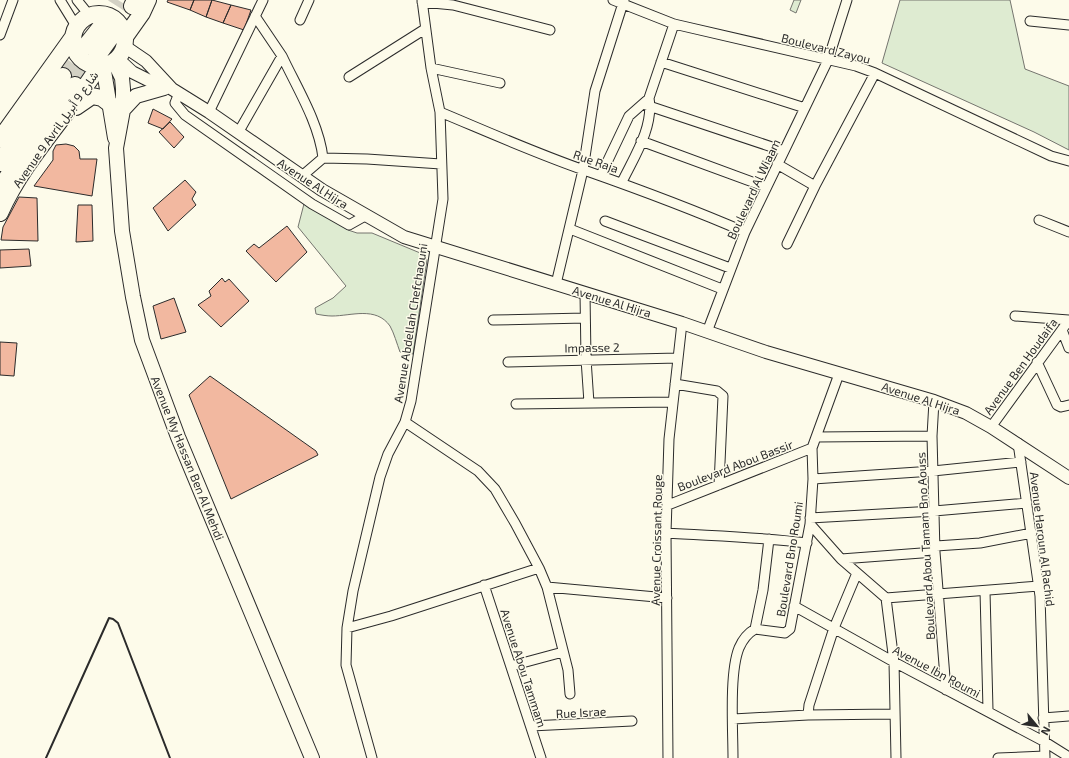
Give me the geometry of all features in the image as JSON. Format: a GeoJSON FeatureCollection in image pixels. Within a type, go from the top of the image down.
{"type":"FeatureCollection","features":[{"type":"Feature","properties":{"kind":"highway","name":"Avenue 9 Avril شارع 9 أبريل"},"geometry":{"type":"LineString","coordinates":[[103,0],[105,44]]}},
{"type":"Feature","properties":{"kind":"highway","name":"Avenue 9 Avril شارع 9 أبريل"},"geometry":{"type":"LineString","coordinates":[[0,213],[5,202],[42,145],[86,87],[105,44],[142,13],[148,0]]}},
{"type":"Feature","properties":{"kind":"highway"},"geometry":{"type":"LineString","coordinates":[[75,31],[105,44],[92,65],[80,58],[73,46],[75,31]]}},
{"type":"Feature","properties":{"kind":"highway"},"geometry":{"type":"LineString","coordinates":[[0,139],[75,31]]}},
{"type":"Feature","properties":{"kind":"highway","name":"Avenue 9 Avril شارع 9 أبريل"},"geometry":{"type":"LineString","coordinates":[[0,163],[27,122],[69,81],[46,119],[17,160],[0,189]]}},
{"type":"Feature","properties":{"kind":"highway"},"geometry":{"type":"LineString","coordinates":[[61,120],[92,96],[102,98],[117,106]]}},
{"type":"Feature","properties":{"kind":"main road","name":"Avenue My Hassan Ben Al Mehdi"},"geometry":{"type":"LineString","coordinates":[[105,44],[117,106],[113,129],[117,144],[122,231],[142,340],[178,438],[312,758]]}},
{"type":"Feature","properties":{"kind":"main road"},"geometry":{"type":"LineString","coordinates":[[117,106],[136,96],[172,90]]}},
{"type":"Feature","properties":{"kind":"street"},"geometry":{"type":"LineString","coordinates":[[0,35],[13,0]]}},
{"type":"Feature","properties":{"kind":"street"},"geometry":{"type":"LineString","coordinates":[[60,0],[75,31]]}},
{"type":"Feature","properties":{"kind":"street"},"geometry":{"type":"LineString","coordinates":[[77,0],[105,44]]}},
{"type":"Feature","properties":{"kind":"street"},"geometry":{"type":"LineString","coordinates":[[208,112],[263,0]]}},
{"type":"Feature","properties":{"kind":"street"},"geometry":{"type":"LineString","coordinates":[[300,20],[309,0]]}},
{"type":"Feature","properties":{"kind":"street","name":"Boulevard Zayou"},"geometry":{"type":"LineString","coordinates":[[613,0],[623,2],[674,24],[856,66],[875,73],[1051,156],[1069,161]]}},
{"type":"Feature","properties":{"kind":"street","name":"Boulevard Al Wiaam"},"geometry":{"type":"LineString","coordinates":[[707,332],[722,289],[745,232],[828,60],[847,0]]}},
{"type":"Feature","properties":{"kind":"street"},"geometry":{"type":"LineString","coordinates":[[422,1],[453,5],[550,30]]}},
{"type":"Feature","properties":{"kind":"street","name":"Avenue Abdellah Chefchaouni"},"geometry":{"type":"LineString","coordinates":[[372,758],[346,665],[347,628],[353,591],[380,477],[388,454],[405,422],[411,401],[442,204],[440,112],[431,68],[422,1]]}},
{"type":"Feature","properties":{"kind":"street"},"geometry":{"type":"LineString","coordinates":[[556,284],[583,170],[594,91],[623,2]]}},
{"type":"Feature","properties":{"kind":"street"},"geometry":{"type":"LineString","coordinates":[[255,16],[282,56],[315,126],[322,148],[323,158]]}},
{"type":"Feature","properties":{"kind":"street"},"geometry":{"type":"LineString","coordinates":[[1030,21],[1069,25]]}},
{"type":"Feature","properties":{"kind":"street"},"geometry":{"type":"LineString","coordinates":[[622,182],[649,121],[648,103],[660,62],[674,24]]}},
{"type":"Feature","properties":{"kind":"street"},"geometry":{"type":"LineString","coordinates":[[349,77],[425,29]]}},
{"type":"Feature","properties":{"kind":"street","name":"Avenue Al Hijra"},"geometry":{"type":"LineString","coordinates":[[105,44],[146,61],[172,90]]}},
{"type":"Feature","properties":{"kind":"street","name":"Avenue Al Hijra"},"geometry":{"type":"LineString","coordinates":[[105,44],[132,72],[172,90],[208,112],[322,190],[364,216],[404,237],[682,323],[839,374],[884,385],[934,401],[966,413],[991,427],[1018,443],[1069,478]]}},
{"type":"Feature","properties":{"kind":"street"},"geometry":{"type":"LineString","coordinates":[[238,132],[282,56]]}},
{"type":"Feature","properties":{"kind":"street"},"geometry":{"type":"LineString","coordinates":[[660,62],[805,108]]}},
{"type":"Feature","properties":{"kind":"street"},"geometry":{"type":"LineString","coordinates":[[431,68],[500,83]]}},
{"type":"Feature","properties":{"kind":"street"},"geometry":{"type":"LineString","coordinates":[[787,244],[815,186],[875,73]]}},
{"type":"Feature","properties":{"kind":"street"},"geometry":{"type":"LineString","coordinates":[[172,90],[175,103],[179,109],[312,204],[349,225],[364,216]]}},
{"type":"Feature","properties":{"kind":"street"},"geometry":{"type":"LineString","coordinates":[[648,103],[784,151]]}},
{"type":"Feature","properties":{"kind":"street"},"geometry":{"type":"LineString","coordinates":[[601,175],[629,116],[648,103]]}},
{"type":"Feature","properties":{"kind":"street","name":"Rue Raja"},"geometry":{"type":"LineString","coordinates":[[440,112],[583,170],[622,182],[745,232]]}},
{"type":"Feature","properties":{"kind":"street"},"geometry":{"type":"LineString","coordinates":[[641,140],[766,187]]}},
{"type":"Feature","properties":{"kind":"street"},"geometry":{"type":"LineString","coordinates":[[261,169],[271,155]]}},
{"type":"Feature","properties":{"kind":"street"},"geometry":{"type":"LineString","coordinates":[[302,176],[323,158],[367,159],[441,164]]}},
{"type":"Feature","properties":{"kind":"street"},"geometry":{"type":"LineString","coordinates":[[777,164],[815,186]]}},
{"type":"Feature","properties":{"kind":"street"},"geometry":{"type":"LineString","coordinates":[[312,204],[322,190]]}},
{"type":"Feature","properties":{"kind":"street"},"geometry":{"type":"LineString","coordinates":[[1039,220],[1069,232]]}},
{"type":"Feature","properties":{"kind":"street"},"geometry":{"type":"LineString","coordinates":[[605,221],[730,268]]}},
{"type":"Feature","properties":{"kind":"street"},"geometry":{"type":"LineString","coordinates":[[570,229],[722,289]]}},
{"type":"Feature","properties":{"kind":"street"},"geometry":{"type":"LineString","coordinates":[[585,293],[586,359],[589,403]]}},
{"type":"Feature","properties":{"kind":"street"},"geometry":{"type":"LineString","coordinates":[[1015,316],[1069,320]]}},
{"type":"Feature","properties":{"kind":"street"},"geometry":{"type":"LineString","coordinates":[[493,320],[585,318]]}},
{"type":"Feature","properties":{"kind":"street","name":"Avenue Ben Houdaifa"},"geometry":{"type":"LineString","coordinates":[[991,427],[1069,320]]}},
{"type":"Feature","properties":{"kind":"street","name":"Avenue Croissant Rouge"},"geometry":{"type":"LineString","coordinates":[[668,758],[666,722],[666,533],[669,439],[682,323]]}},
{"type":"Feature","properties":{"kind":"street"},"geometry":{"type":"LineString","coordinates":[[1062,330],[1069,348]]}},
{"type":"Feature","properties":{"kind":"street","name":"Impasse 2"},"geometry":{"type":"LineString","coordinates":[[508,362],[678,358]]}},
{"type":"Feature","properties":{"kind":"street"},"geometry":{"type":"LineString","coordinates":[[1037,362],[1057,405],[1061,407],[1069,405]]}},
{"type":"Feature","properties":{"kind":"street","name":"Boulevard Bno Roumi"},"geometry":{"type":"LineString","coordinates":[[754,629],[788,633],[810,521],[814,479],[812,448],[839,374]]}},
{"type":"Feature","properties":{"kind":"street"},"geometry":{"type":"LineString","coordinates":[[675,384],[717,391],[723,396],[719,485]]}},
{"type":"Feature","properties":{"kind":"street","name":"Boulevard Abou Tamam Bno Aouss"},"geometry":{"type":"LineString","coordinates":[[934,401],[932,436],[937,594],[946,690]]}},
{"type":"Feature","properties":{"kind":"street"},"geometry":{"type":"LineString","coordinates":[[516,404],[672,402]]}},
{"type":"Feature","properties":{"kind":"street"},"geometry":{"type":"LineString","coordinates":[[405,422],[478,471],[487,479],[515,522],[539,568],[547,587],[568,670],[570,694]]}},
{"type":"Feature","properties":{"kind":"street"},"geometry":{"type":"LineString","coordinates":[[816,437],[932,436]]}},
{"type":"Feature","properties":{"kind":"street","name":"Avenue Haroun Al Rachid"},"geometry":{"type":"LineString","coordinates":[[1018,443],[1039,586],[1045,757]]}},
{"type":"Feature","properties":{"kind":"street","name":"Boulevard Abou Bassir"},"geometry":{"type":"LineString","coordinates":[[668,505],[812,448]]}},
{"type":"Feature","properties":{"kind":"street"},"geometry":{"type":"LineString","coordinates":[[814,479],[933,471],[1021,462]]}},
{"type":"Feature","properties":{"kind":"street"},"geometry":{"type":"LineString","coordinates":[[810,521],[1028,503]]}},
{"type":"Feature","properties":{"kind":"street"},"geometry":{"type":"LineString","coordinates":[[810,521],[841,559],[886,598],[894,662],[896,758]]}},
{"type":"Feature","properties":{"kind":"street"},"geometry":{"type":"LineString","coordinates":[[666,533],[769,539],[806,543]]}},
{"type":"Feature","properties":{"kind":"street"},"geometry":{"type":"LineString","coordinates":[[841,559],[936,549],[980,543],[1032,533]]}},
{"type":"Feature","properties":{"kind":"street"},"geometry":{"type":"LineString","coordinates":[[733,758],[733,687],[737,656],[739,647],[744,639],[754,629],[763,590],[769,539]]}},
{"type":"Feature","properties":{"kind":"street"},"geometry":{"type":"LineString","coordinates":[[347,628],[391,616],[539,568]]}},
{"type":"Feature","properties":{"kind":"street"},"geometry":{"type":"LineString","coordinates":[[808,715],[809,705],[834,628],[857,573]]}},
{"type":"Feature","properties":{"kind":"street","name":"Avenue Abou Tammam"},"geometry":{"type":"LineString","coordinates":[[484,585],[541,758]]}},
{"type":"Feature","properties":{"kind":"street"},"geometry":{"type":"LineString","coordinates":[[886,598],[1039,586]]}},
{"type":"Feature","properties":{"kind":"street"},"geometry":{"type":"LineString","coordinates":[[547,587],[667,598]]}},
{"type":"Feature","properties":{"kind":"street"},"geometry":{"type":"LineString","coordinates":[[985,591],[988,710]]}},
{"type":"Feature","properties":{"kind":"street","name":"Avenue Ibn Roumi"},"geometry":{"type":"LineString","coordinates":[[794,606],[946,690],[988,710],[1069,757]]}},
{"type":"Feature","properties":{"kind":"street"},"geometry":{"type":"LineString","coordinates":[[511,666],[563,652]]}},
{"type":"Feature","properties":{"kind":"street"},"geometry":{"type":"LineString","coordinates":[[733,719],[808,715],[895,714]]}},
{"type":"Feature","properties":{"kind":"street"},"geometry":{"type":"LineString","coordinates":[[1043,718],[1069,716]]}},
{"type":"Feature","properties":{"kind":"street","name":"Rue Israe"},"geometry":{"type":"LineString","coordinates":[[531,726],[632,721]]}},
{"type":"Feature","properties":{"kind":"street"},"geometry":{"type":"LineString","coordinates":[[998,758],[1045,757]]}},
{"type":"Feature","properties":{"kind":"green space"},"geometry":{"type":"Polygon","coordinates":[[[794,0],[801,0],[796,13],[790,10],[794,0]]]}},
{"type":"Feature","properties":{"kind":"green space"},"geometry":{"type":"Polygon","coordinates":[[[900,0],[1010,0],[1025,69],[1069,86],[1069,150],[1034,132],[882,63],[900,0]]]}},
{"type":"Feature","properties":{"kind":"green space"},"geometry":{"type":"Polygon","coordinates":[[[305,200],[348,230],[357,233],[372,233],[425,255],[427,260],[413,354],[400,352],[390,326],[378,316],[371,314],[332,316],[316,314],[315,308],[333,298],[346,286],[298,227],[305,200]]]}},
{"type":"Feature","properties":{"kind":"building"},"geometry":{"type":"Polygon","coordinates":[[[168,0],[194,0],[190,10],[167,2],[168,0]]]}},
{"type":"Feature","properties":{"kind":"building"},"geometry":{"type":"Polygon","coordinates":[[[194,0],[212,0],[206,17],[190,10],[194,0]]]}},
{"type":"Feature","properties":{"kind":"building"},"geometry":{"type":"Polygon","coordinates":[[[212,0],[231,5],[223,23],[206,17],[212,0]]]}},
{"type":"Feature","properties":{"kind":"building"},"geometry":{"type":"Polygon","coordinates":[[[231,5],[251,10],[244,30],[223,23],[231,5]]]}},
{"type":"Feature","properties":{"kind":"building"},"geometry":{"type":"Polygon","coordinates":[[[153,109],[172,119],[163,129],[148,123],[153,109]]]}},
{"type":"Feature","properties":{"kind":"building"},"geometry":{"type":"Polygon","coordinates":[[[170,122],[184,137],[174,148],[159,132],[170,122]]]}},
{"type":"Feature","properties":{"kind":"building"},"geometry":{"type":"Polygon","coordinates":[[[66,144],[74,146],[79,151],[80,159],[97,159],[92,196],[34,186],[53,160],[53,151],[56,145],[66,144]]]}},
{"type":"Feature","properties":{"kind":"building"},"geometry":{"type":"Polygon","coordinates":[[[185,180],[196,192],[192,199],[196,205],[168,231],[153,208],[185,180]]]}},
{"type":"Feature","properties":{"kind":"building"},"geometry":{"type":"Polygon","coordinates":[[[19,197],[37,198],[38,241],[1,240],[3,227],[19,197]]]}},
{"type":"Feature","properties":{"kind":"building"},"geometry":{"type":"Polygon","coordinates":[[[78,205],[92,205],[93,241],[76,242],[78,205]]]}},
{"type":"Feature","properties":{"kind":"building"},"geometry":{"type":"Polygon","coordinates":[[[287,226],[307,252],[276,282],[246,251],[254,244],[259,248],[287,226]]]}},
{"type":"Feature","properties":{"kind":"building"},"geometry":{"type":"Polygon","coordinates":[[[29,249],[31,266],[0,268],[0,250],[29,249]]]}},
{"type":"Feature","properties":{"kind":"building"},"geometry":{"type":"Polygon","coordinates":[[[222,278],[225,282],[229,279],[249,301],[221,327],[198,305],[211,296],[209,291],[222,278]]]}},
{"type":"Feature","properties":{"kind":"building"},"geometry":{"type":"Polygon","coordinates":[[[174,298],[186,332],[161,339],[153,306],[174,298]]]}},
{"type":"Feature","properties":{"kind":"building"},"geometry":{"type":"Polygon","coordinates":[[[0,342],[17,343],[14,376],[0,375],[0,342]]]}},
{"type":"Feature","properties":{"kind":"building"},"geometry":{"type":"Polygon","coordinates":[[[210,376],[316,451],[318,455],[231,499],[189,395],[210,376]]]}},
{"type":"Feature","properties":{"kind":"tunnel"},"geometry":{"type":"LineString","coordinates":[[102,25],[118,0]]}},
{"type":"Feature","properties":{"kind":"tunnel"},"geometry":{"type":"LineString","coordinates":[[114,33],[132,6]]}},
{"type":"Feature","properties":{"kind":"tunnel"},"geometry":{"type":"LineString","coordinates":[[63,76],[83,49]]}},
{"type":"Feature","properties":{"kind":"tunnel"},"geometry":{"type":"LineString","coordinates":[[75,85],[96,58]]}},
{"type":"Feature","properties":{"kind":"wall"},"geometry":{"type":"LineString","coordinates":[[46,758],[109,618],[118,623],[170,758]]}}]}
